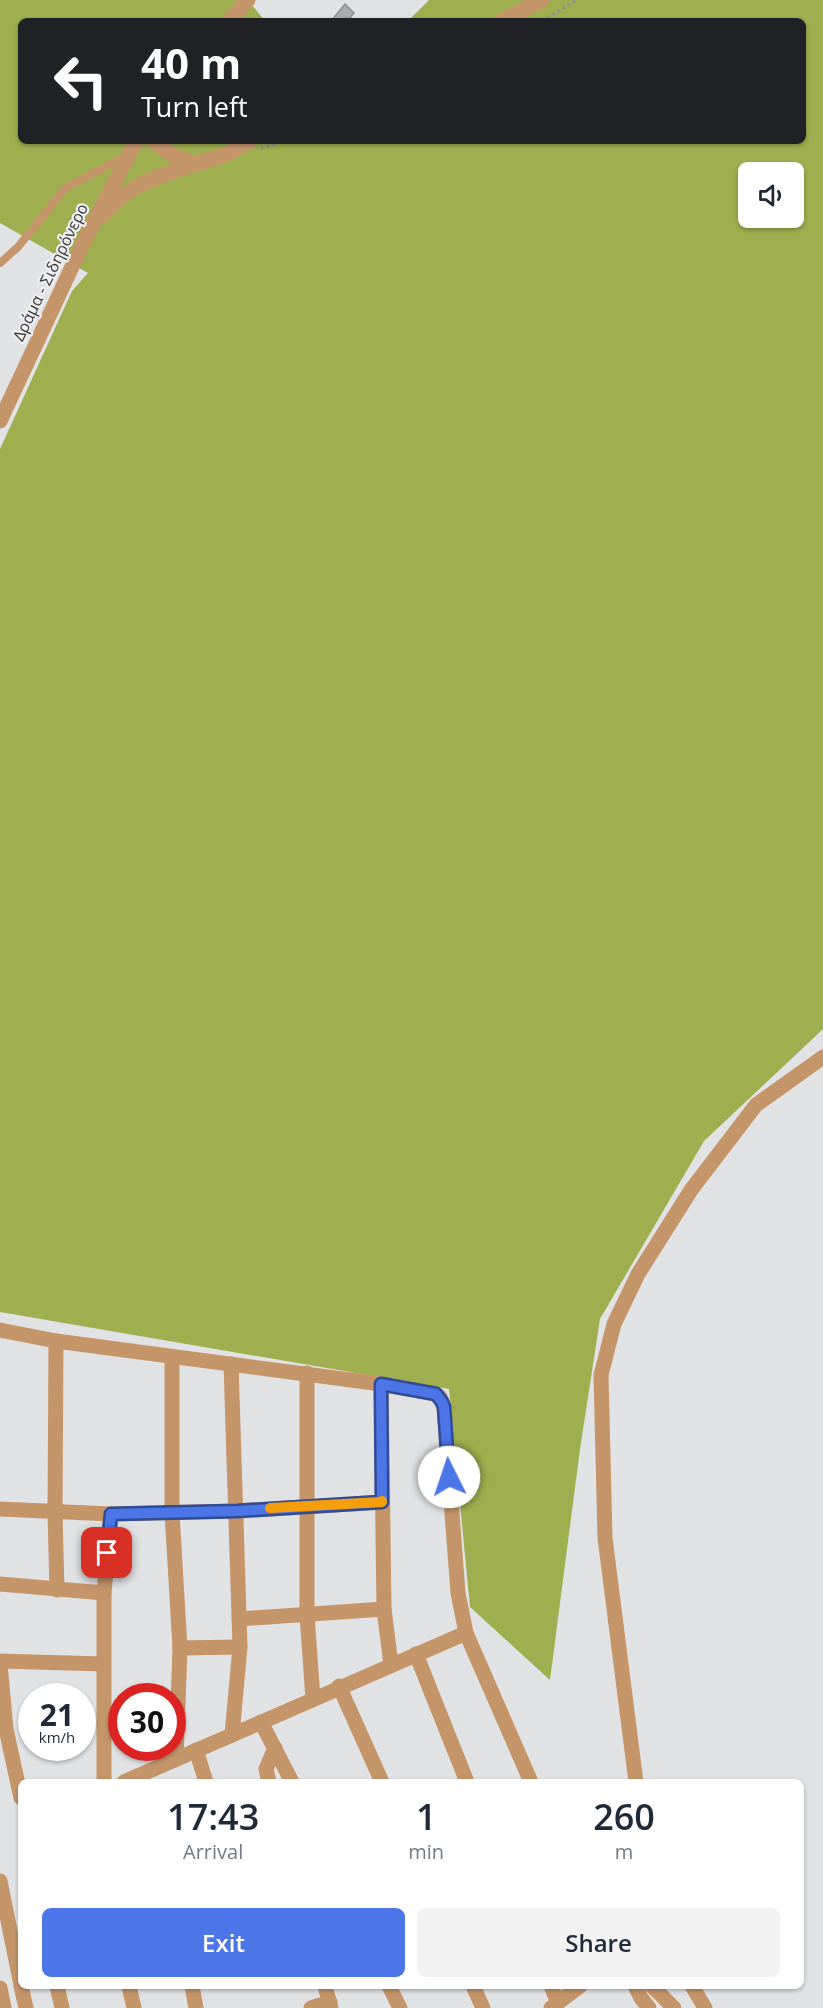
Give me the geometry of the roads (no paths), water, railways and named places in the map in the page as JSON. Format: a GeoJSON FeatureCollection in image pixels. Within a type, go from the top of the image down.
{"type":"FeatureCollection","features":[{"type":"Feature","properties":{"kind":"street"},"geometry":{"type":"LineString","coordinates":[[232,18],[248,0]]}},
{"type":"Feature","properties":{"kind":"street"},"geometry":{"type":"LineString","coordinates":[[507,18],[542,0]]}},
{"type":"Feature","properties":{"kind":"street"},"geometry":{"type":"LineString","coordinates":[[157,144],[172,155],[196,164]]}},
{"type":"Feature","properties":{"kind":"street"},"geometry":{"type":"LineString","coordinates":[[86,237],[106,211],[126,192],[147,181],[227,154],[245,144]]}},
{"type":"Feature","properties":{"kind":"street","name":"Δράμα - Σιδηρόνερο"},"geometry":{"type":"LineString","coordinates":[[0,421],[86,237],[133,147]]}},
{"type":"Feature","properties":{"kind":"street"},"geometry":{"type":"LineString","coordinates":[[636,1779],[605,1538],[601,1375],[614,1324],[638,1274],[691,1190],[756,1105],[823,1058]]}},
{"type":"Feature","properties":{"kind":"street"},"geometry":{"type":"LineString","coordinates":[[0,1330],[56,1341],[172,1358],[307,1373],[436,1394],[442,1402],[458,1593],[466,1633],[530,1779]]}},
{"type":"Feature","properties":{"kind":"street"},"geometry":{"type":"LineString","coordinates":[[56,1341],[54,1512],[57,1590]]}},
{"type":"Feature","properties":{"kind":"street"},"geometry":{"type":"LineString","coordinates":[[172,1358],[172,1513],[180,1648],[179,1683]]}},
{"type":"Feature","properties":{"kind":"street"},"geometry":{"type":"LineString","coordinates":[[231,1364],[240,1647],[232,1735]]}},
{"type":"Feature","properties":{"kind":"street"},"geometry":{"type":"LineString","coordinates":[[307,1373],[307,1615],[313,1699]]}},
{"type":"Feature","properties":{"kind":"street"},"geometry":{"type":"LineString","coordinates":[[381,1384],[384,1609],[391,1665]]}},
{"type":"Feature","properties":{"kind":"street"},"geometry":{"type":"LineString","coordinates":[[0,1509],[111,1514],[172,1513],[382,1502]]}},
{"type":"Feature","properties":{"kind":"street"},"geometry":{"type":"LineString","coordinates":[[104,1779],[104,1593],[111,1514]]}},
{"type":"Feature","properties":{"kind":"street"},"geometry":{"type":"LineString","coordinates":[[0,1584],[104,1593]]}},
{"type":"Feature","properties":{"kind":"street"},"geometry":{"type":"LineString","coordinates":[[239,1619],[384,1609]]}},
{"type":"Feature","properties":{"kind":"street"},"geometry":{"type":"LineString","coordinates":[[186,1755],[339,1686],[466,1633]]}},
{"type":"Feature","properties":{"kind":"street"},"geometry":{"type":"LineString","coordinates":[[180,1648],[240,1647]]}},
{"type":"Feature","properties":{"kind":"street"},"geometry":{"type":"LineString","coordinates":[[416,1654],[466,1779]]}},
{"type":"Feature","properties":{"kind":"street"},"geometry":{"type":"LineString","coordinates":[[18,1784],[6,1729],[0,1663],[103,1664]]}},
{"type":"Feature","properties":{"kind":"street"},"geometry":{"type":"LineString","coordinates":[[339,1686],[381,1779]]}},
{"type":"Feature","properties":{"kind":"street"},"geometry":{"type":"LineString","coordinates":[[261,1722],[290,1779]]}},
{"type":"Feature","properties":{"kind":"street"},"geometry":{"type":"LineString","coordinates":[[268,1779],[266,1769],[275,1748]]}},
{"type":"Feature","properties":{"kind":"street"},"geometry":{"type":"LineString","coordinates":[[196,1750],[205,1779]]}},
{"type":"Feature","properties":{"kind":"street"},"geometry":{"type":"LineString","coordinates":[[131,1779],[172,1761]]}},
{"type":"Feature","properties":{"kind":"street"},"geometry":{"type":"LineString","coordinates":[[0,1881],[18,1970]]}},
{"type":"Feature","properties":{"kind":"street"},"geometry":{"type":"LineString","coordinates":[[0,1988],[4,2008]]}},
{"type":"Feature","properties":{"kind":"street"},"geometry":{"type":"LineString","coordinates":[[22,1989],[26,2008]]}},
{"type":"Feature","properties":{"kind":"street"},"geometry":{"type":"LineString","coordinates":[[58,1989],[62,2008]]}},
{"type":"Feature","properties":{"kind":"street"},"geometry":{"type":"LineString","coordinates":[[130,1989],[134,2008]]}},
{"type":"Feature","properties":{"kind":"street"},"geometry":{"type":"LineString","coordinates":[[193,1989],[196,2008]]}},
{"type":"Feature","properties":{"kind":"street"},"geometry":{"type":"LineString","coordinates":[[312,2008],[330,2005],[326,1989]]}},
{"type":"Feature","properties":{"kind":"street"},"geometry":{"type":"LineString","coordinates":[[390,1989],[399,2008]]}},
{"type":"Feature","properties":{"kind":"street"},"geometry":{"type":"LineString","coordinates":[[474,1989],[483,2008]]}},
{"type":"Feature","properties":{"kind":"street"},"geometry":{"type":"LineString","coordinates":[[553,1989],[562,2004],[577,1989]]}},
{"type":"Feature","properties":{"kind":"street"},"geometry":{"type":"LineString","coordinates":[[636,1989],[649,2008]]}},
{"type":"Feature","properties":{"kind":"street"},"geometry":{"type":"LineString","coordinates":[[655,1989],[674,2008]]}},
{"type":"Feature","properties":{"kind":"street"},"geometry":{"type":"LineString","coordinates":[[694,1989],[705,2008]]}},
{"type":"Feature","properties":{"kind":"lane"},"geometry":{"type":"LineString","coordinates":[[0,263],[18,248],[65,188],[133,147]]}}]}
